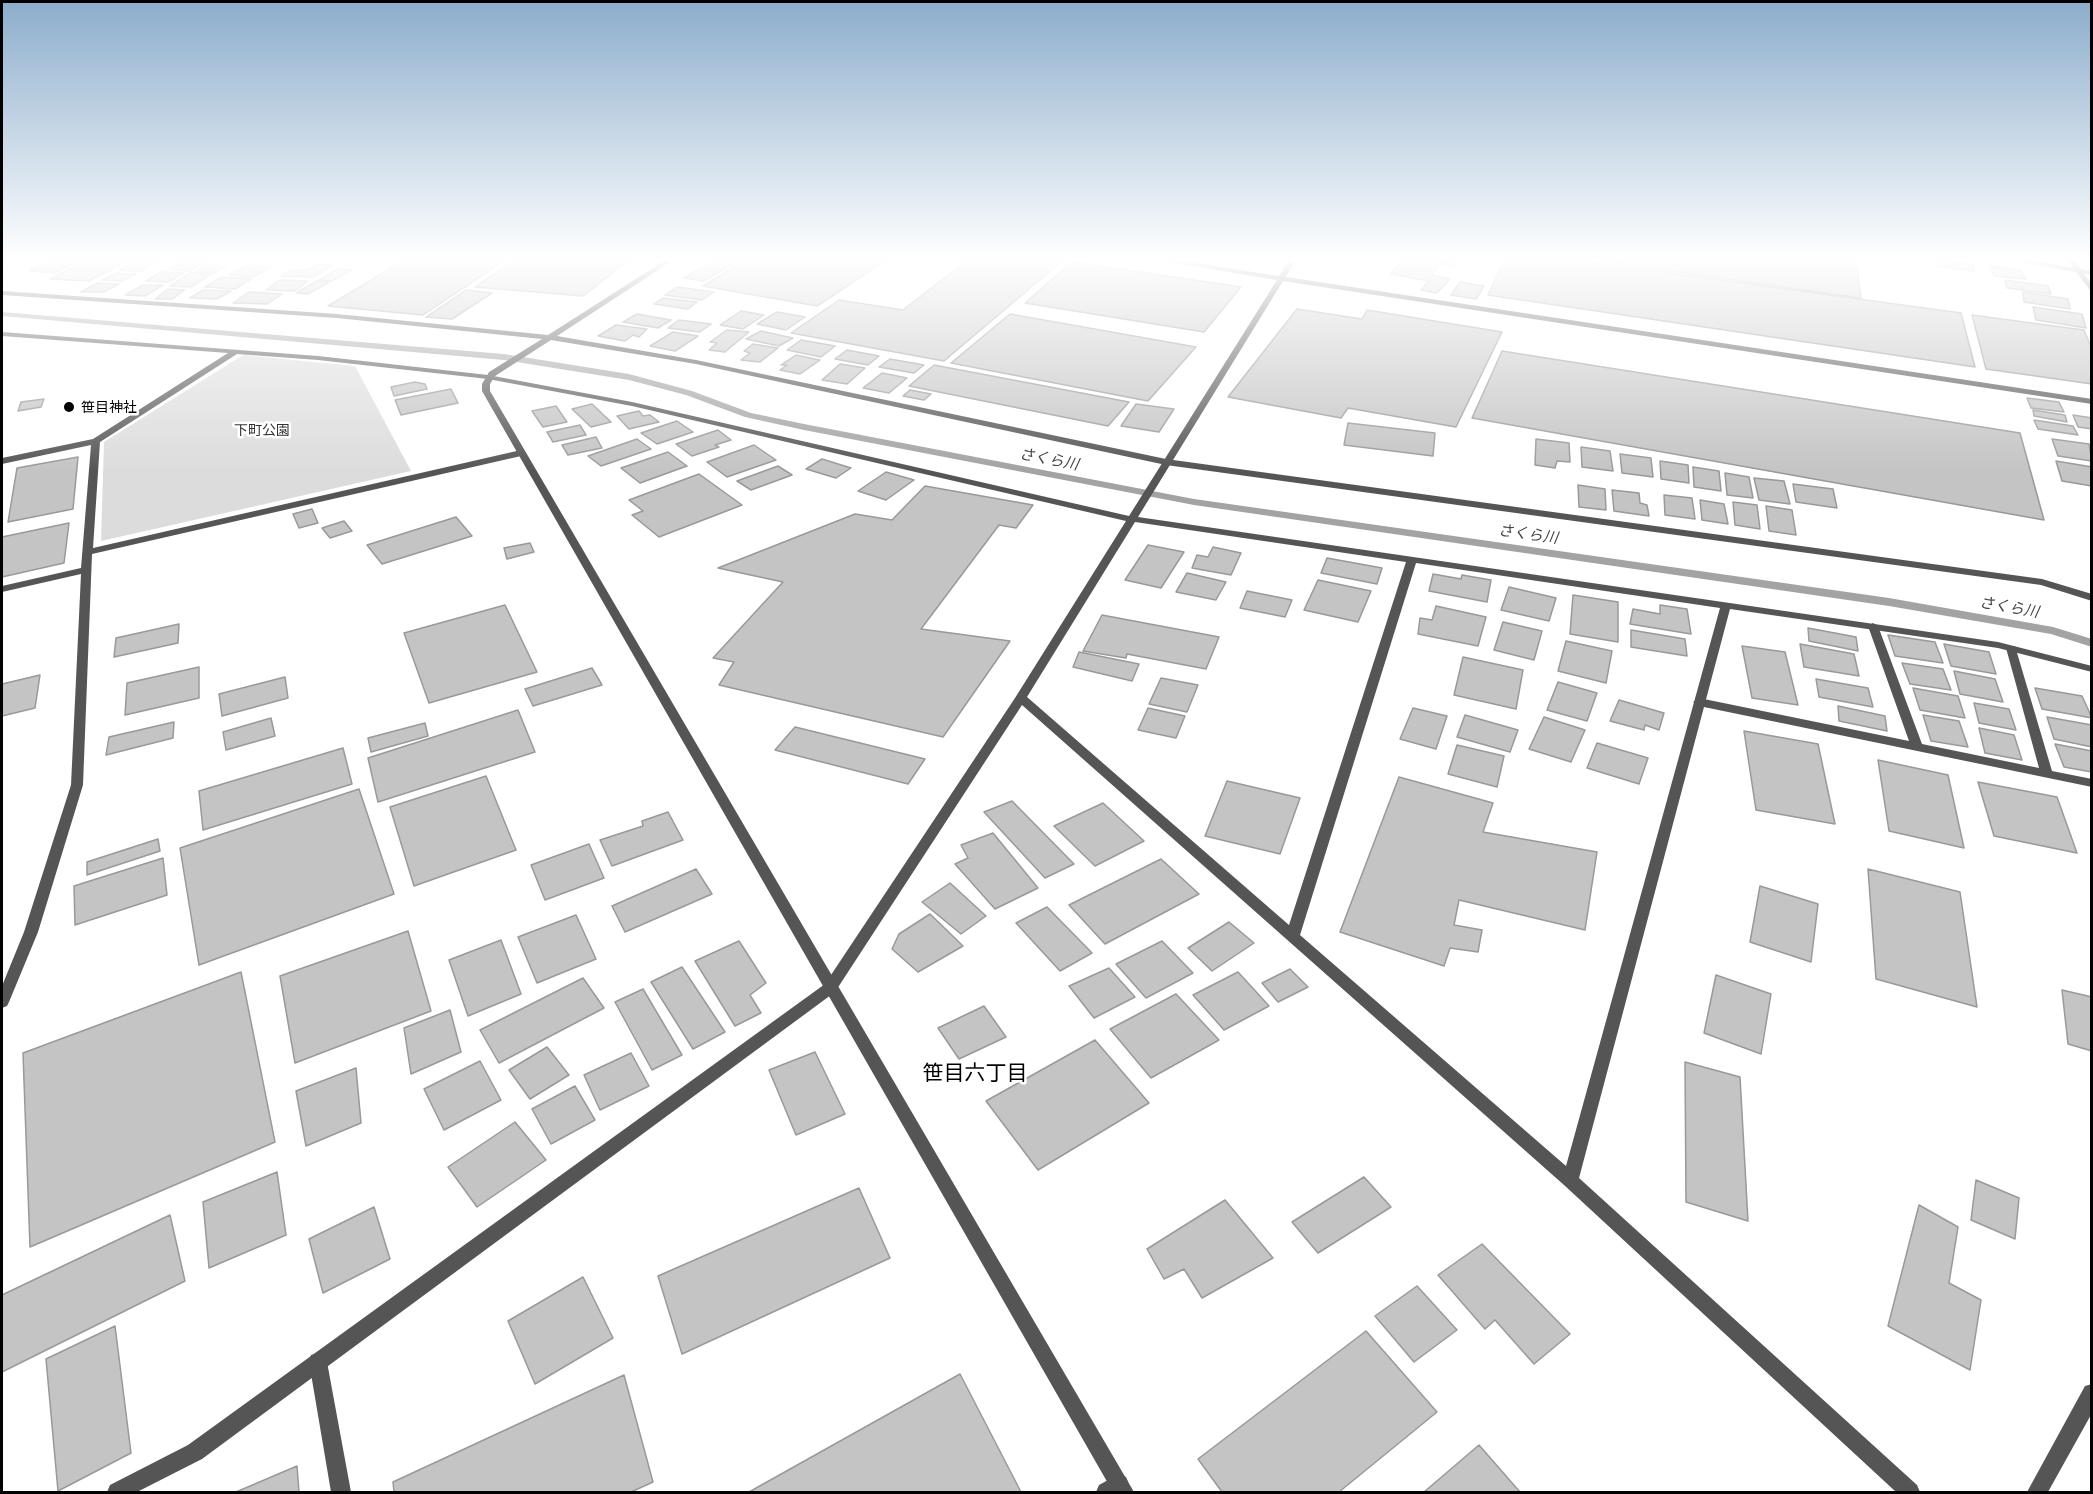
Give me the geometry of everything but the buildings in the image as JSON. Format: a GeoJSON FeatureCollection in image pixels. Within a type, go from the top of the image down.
{"type":"FeatureCollection","features":[{"type":"Feature","properties":{"kind":"street"},"geometry":{"type":"LineString","coordinates":[[486,331],[549,337],[696,362],[1166,462],[2042,582],[2091,598]]}},
{"type":"Feature","properties":{"kind":"street"},"geometry":{"type":"LineString","coordinates":[[559,331],[490,375],[486,391],[830,987],[1116,1490]]}},
{"type":"Feature","properties":{"kind":"street"},"geometry":{"type":"LineString","coordinates":[[117,1492],[195,1452],[830,987],[1021,698],[1248,331]]}},
{"type":"Feature","properties":{"kind":"street"},"geometry":{"type":"LineString","coordinates":[[1622,331],[2091,402]]}},
{"type":"Feature","properties":{"kind":"street"},"geometry":{"type":"LineString","coordinates":[[2,334],[237,351],[490,375],[632,404],[1131,519],[1873,626],[2011,648],[2091,669]]}},
{"type":"Feature","properties":{"kind":"street"},"geometry":{"type":"LineString","coordinates":[[2,461],[96,441],[237,351]]}},
{"type":"Feature","properties":{"kind":"street"},"geometry":{"type":"LineString","coordinates":[[2,1002],[8,970],[30,932],[77,785],[86,570],[96,441]]}},
{"type":"Feature","properties":{"kind":"street"},"geometry":{"type":"LineString","coordinates":[[88,552],[521,453]]}},
{"type":"Feature","properties":{"kind":"street"},"geometry":{"type":"LineString","coordinates":[[1293,936],[1412,559]]}},
{"type":"Feature","properties":{"kind":"street"},"geometry":{"type":"LineString","coordinates":[[2,589],[86,570]]}},
{"type":"Feature","properties":{"kind":"street"},"geometry":{"type":"LineString","coordinates":[[1570,1180],[1726,604]]}},
{"type":"Feature","properties":{"kind":"street"},"geometry":{"type":"LineString","coordinates":[[1873,626],[1917,747]]}},
{"type":"Feature","properties":{"kind":"street"},"geometry":{"type":"LineString","coordinates":[[2011,648],[2047,774]]}},
{"type":"Feature","properties":{"kind":"street"},"geometry":{"type":"LineString","coordinates":[[1021,698],[1570,1180],[1910,1492]]}},
{"type":"Feature","properties":{"kind":"street"},"geometry":{"type":"LineString","coordinates":[[1699,702],[2091,783]]}},
{"type":"Feature","properties":{"kind":"street"},"geometry":{"type":"LineString","coordinates":[[318,1362],[341,1492]]}},
{"type":"Feature","properties":{"kind":"street"},"geometry":{"type":"LineString","coordinates":[[2037,1492],[2091,1393]]}},
{"type":"Feature","properties":{"kind":"green space","name":"下町公園"},"geometry":{"type":"Polygon","coordinates":[[[243,355],[355,366],[411,471],[101,541],[104,442],[243,355]]]}},
{"type":"Feature","properties":{"kind":"waterway","name":"さくら川"},"geometry":{"type":"LineString","coordinates":[[197,331],[504,357],[598,371],[659,384],[748,415],[1194,502],[1889,602],[2053,631],[2092,643]]}},
{"type":"Feature","properties":{"kind":"place","name":"笹目神社"},"geometry":{"type":"Point","coordinates":[69,407]}},
{"type":"Feature","properties":{"kind":"district","name":"笹目六丁目"},"geometry":{"type":"Point","coordinates":[975,1073]}}]}
